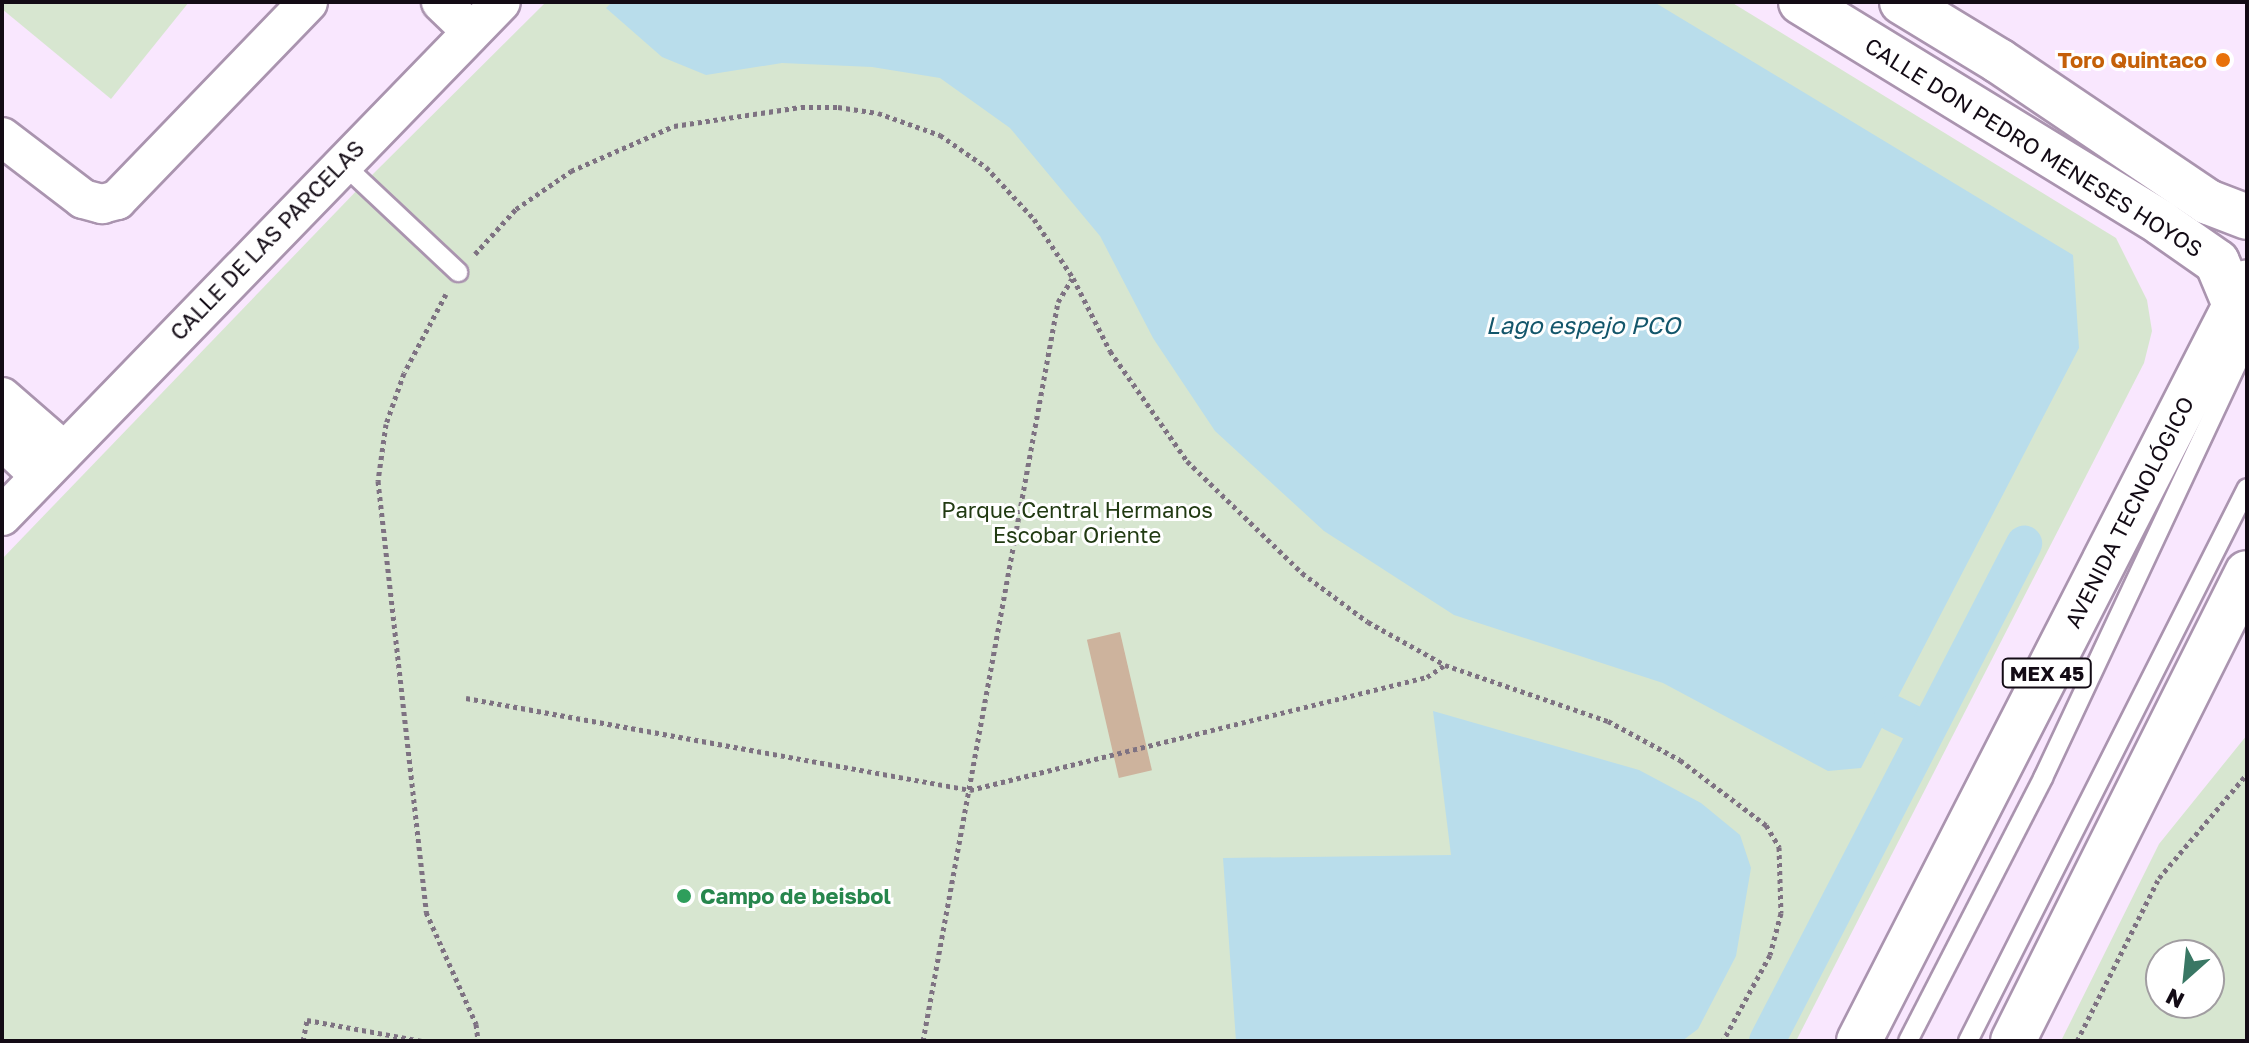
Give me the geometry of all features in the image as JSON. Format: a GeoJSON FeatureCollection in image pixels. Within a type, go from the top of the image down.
{"type":"FeatureCollection","features":[{"type":"Feature","properties":{"kind":"main road","name":"CALLE DON PEDRO MENESES HOYOS"},"geometry":{"type":"LineString","coordinates":[[1801,2],[2217,262],[2244,310]]}},
{"type":"Feature","properties":{"kind":"main road","name":"CALLE DON PEDRO MENESES HOYOS"},"geometry":{"type":"LineString","coordinates":[[1902,2],[1999,61],[2208,202],[2247,217]]}},
{"type":"Feature","properties":{"kind":"main road","name":"AVENIDA TECNOLÓGICO"},"geometry":{"type":"LineString","coordinates":[[1859,1041],[2244,310]]}},
{"type":"Feature","properties":{"kind":"main road"},"geometry":{"type":"LineString","coordinates":[[2013,1041],[2247,573]]}},
{"type":"Feature","properties":{"kind":"street"},"geometry":{"type":"LineString","coordinates":[[2,137],[83,199],[102,204],[117,200],[308,2]]}},
{"type":"Feature","properties":{"kind":"street","name":"CALLE DE LAS PARCELAS"},"geometry":{"type":"LineString","coordinates":[[441,2],[488,11]]}},
{"type":"Feature","properties":{"kind":"street","name":"CALLE DE LAS PARCELAS"},"geometry":{"type":"LineString","coordinates":[[2,516],[488,11]]}},
{"type":"Feature","properties":{"kind":"street"},"geometry":{"type":"LineString","coordinates":[[2,397],[52,464]]}},
{"type":"Feature","properties":{"kind":"street"},"geometry":{"type":"LineString","coordinates":[[2,440],[52,464]]}},
{"type":"Feature","properties":{"kind":"lane"},"geometry":{"type":"LineString","coordinates":[[341,162],[458,272]]}},
{"type":"Feature","properties":{"kind":"lane"},"geometry":{"type":"LineString","coordinates":[[1908,1041],[2043,778],[2244,310]]}},
{"type":"Feature","properties":{"kind":"lane"},"geometry":{"type":"LineString","coordinates":[[1968,1041],[2247,488]]}},
{"type":"Feature","properties":{"kind":"path"},"geometry":{"type":"LineString","coordinates":[[478,1041],[476,1024],[426,912],[378,481],[386,424],[404,373],[458,272],[516,209],[571,171],[674,126],[712,118],[838,107],[878,113],[940,135],[986,167],[1034,219],[1073,278],[1140,395],[1187,461],[1236,512],[1324,590],[1445,665],[1608,721],[1680,760],[1766,825],[1779,847],[1781,913],[1770,955],[1723,1041]]}},
{"type":"Feature","properties":{"kind":"path"},"geometry":{"type":"LineString","coordinates":[[923,1041],[1058,302],[1073,278]]}},
{"type":"Feature","properties":{"kind":"path"},"geometry":{"type":"LineString","coordinates":[[466,698],[970,790],[1427,677],[1445,665]]}},
{"type":"Feature","properties":{"kind":"path"},"geometry":{"type":"LineString","coordinates":[[2077,1041],[2159,878],[2247,774]]}},
{"type":"Feature","properties":{"kind":"path"},"geometry":{"type":"LineString","coordinates":[[303,1041],[307,1020],[423,1041]]}},
{"type":"Feature","properties":{"kind":"green space"},"geometry":{"type":"Polygon","coordinates":[[[2,2],[189,2],[111,99],[2,9],[2,2]]]}},
{"type":"Feature","properties":{"kind":"green space","name":"Parque Central Hermanos Escobar Oriente"},"geometry":{"type":"Polygon","coordinates":[[[546,2],[1731,2],[2116,238],[2147,300],[2152,331],[2144,363],[1796,1041],[2,1041],[2,559],[363,184],[546,2]]]}},
{"type":"Feature","properties":{"kind":"green space"},"geometry":{"type":"Polygon","coordinates":[[[2247,735],[2247,1041],[2061,1041],[2159,844],[2247,735]]]}},
{"type":"Feature","properties":{"kind":"water","name":"Lago espejo PCO"},"geometry":{"type":"Polygon","coordinates":[[[612,2],[1654,2],[2073,255],[2079,348],[1861,768],[1828,771],[1663,683],[1454,615],[1324,531],[1215,431],[1153,338],[1100,236],[1010,128],[940,78],[872,67],[782,63],[706,75],[662,57],[606,8],[612,2]]]}},
{"type":"Feature","properties":{"kind":"water"},"geometry":{"type":"Polygon","coordinates":[[[1433,711],[1639,770],[1701,803],[1740,835],[1751,868],[1736,956],[1698,1029],[1682,1041],[1236,1041],[1223,858],[1451,855],[1433,711]]]}},
{"type":"Feature","properties":{"kind":"building"},"geometry":{"type":"Polygon","coordinates":[[[1120,632],[1152,770],[1119,778],[1087,640],[1120,632]]]}},
{"type":"Feature","properties":{"kind":"waterway"},"geometry":{"type":"LineString","coordinates":[[1767,1041],[2024,544]]}},
{"type":"Feature","properties":{"kind":"waterway"},"geometry":{"type":"LineString","coordinates":[[1892,713],[1927,730]]}},
{"type":"Feature","properties":{"kind":"place","name":"Toro Quintaco"},"geometry":{"type":"Point","coordinates":[2223,60]}},
{"type":"Feature","properties":{"kind":"place","name":"Campo de beisbol"},"geometry":{"type":"Point","coordinates":[684,896]}}]}
